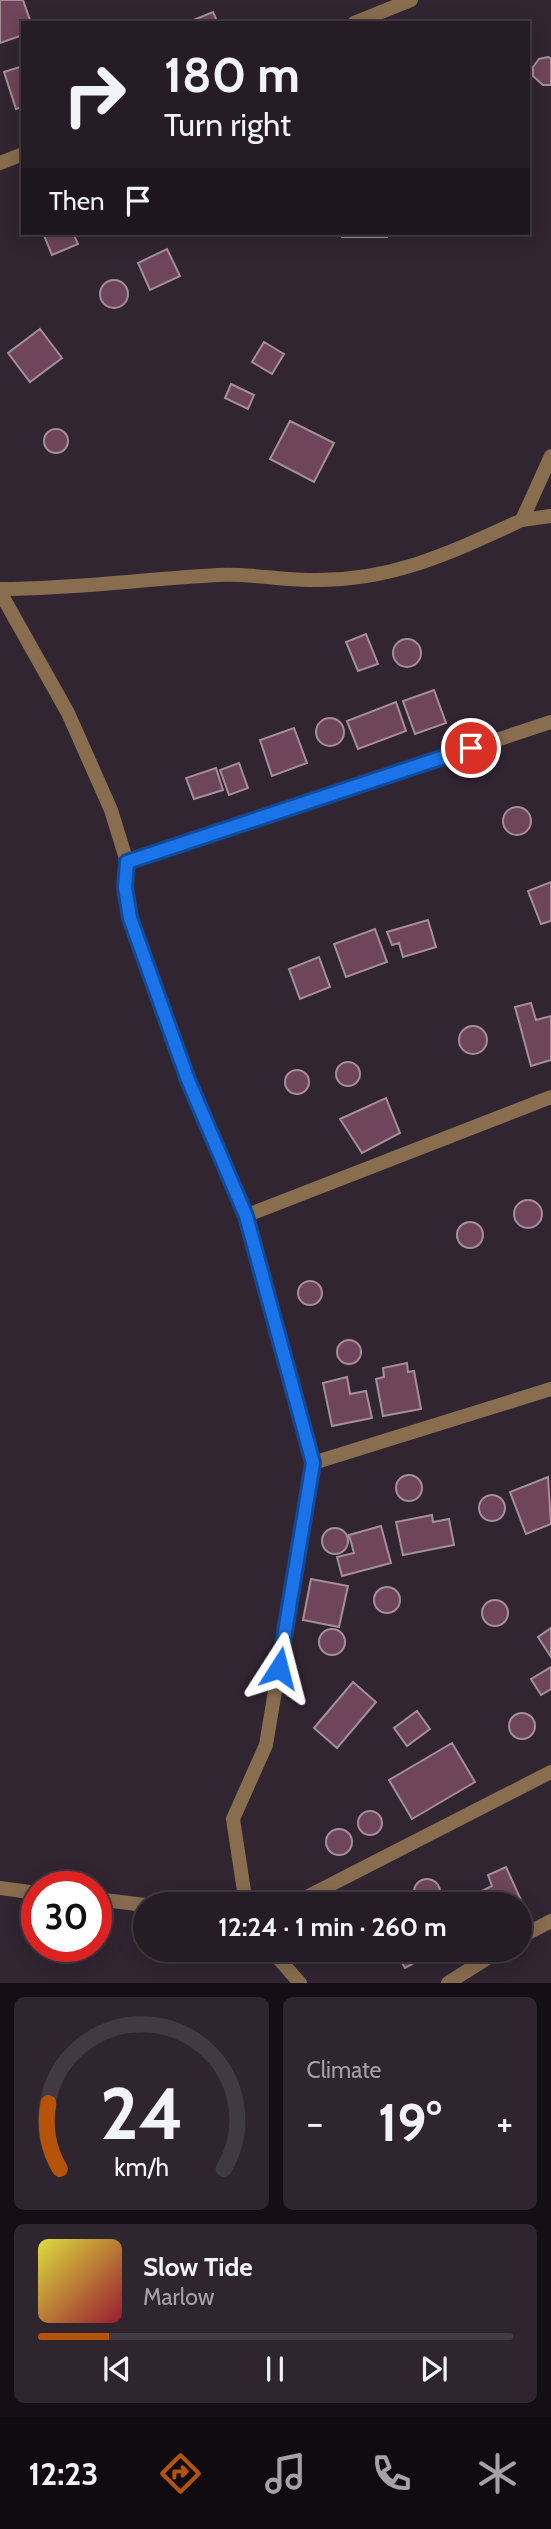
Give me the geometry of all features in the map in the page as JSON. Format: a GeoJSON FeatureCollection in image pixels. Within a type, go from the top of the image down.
{"type":"FeatureCollection","features":[{"type":"Feature","properties":{"kind":"street"},"geometry":{"type":"LineString","coordinates":[[359,21],[411,0]]}},
{"type":"Feature","properties":{"kind":"street"},"geometry":{"type":"LineString","coordinates":[[0,163],[21,155]]}},
{"type":"Feature","properties":{"kind":"street"},"geometry":{"type":"LineString","coordinates":[[522,520],[551,456]]}},
{"type":"Feature","properties":{"kind":"street"},"geometry":{"type":"LineString","coordinates":[[244,1892],[233,1819],[266,1745],[313,1463],[246,1216],[188,1080],[130,918],[125,887],[127,862],[111,810],[68,713],[0,591],[62,589],[222,575],[310,580],[372,576],[437,560],[522,520],[551,516]]}},
{"type":"Feature","properties":{"kind":"street"},"geometry":{"type":"LineString","coordinates":[[127,862],[551,722]]}},
{"type":"Feature","properties":{"kind":"street"},"geometry":{"type":"LineString","coordinates":[[246,1216],[551,1097]]}},
{"type":"Feature","properties":{"kind":"street"},"geometry":{"type":"LineString","coordinates":[[313,1463],[551,1389]]}},
{"type":"Feature","properties":{"kind":"street"},"geometry":{"type":"LineString","coordinates":[[316,1892],[551,1772]]}},
{"type":"Feature","properties":{"kind":"street"},"geometry":{"type":"LineString","coordinates":[[0,1888],[21,1891]]}},
{"type":"Feature","properties":{"kind":"street"},"geometry":{"type":"LineString","coordinates":[[112,1901],[133,1904]]}},
{"type":"Feature","properties":{"kind":"street"},"geometry":{"type":"LineString","coordinates":[[532,1931],[551,1921]]}},
{"type":"Feature","properties":{"kind":"street"},"geometry":{"type":"LineString","coordinates":[[282,1962],[300,1983]]}},
{"type":"Feature","properties":{"kind":"street"},"geometry":{"type":"LineString","coordinates":[[448,1983],[481,1962]]}},
{"type":"Feature","properties":{"kind":"building"},"geometry":{"type":"Polygon","coordinates":[[[0,0],[23,0],[30,21],[21,21],[21,36],[0,43],[0,0]]]}},
{"type":"Feature","properties":{"kind":"building"},"geometry":{"type":"Polygon","coordinates":[[[213,12],[217,21],[191,21],[213,12]]]}},
{"type":"Feature","properties":{"kind":"building"},"geometry":{"type":"Polygon","coordinates":[[[551,58],[551,85],[543,85],[533,76],[533,67],[539,59],[551,58]]]}},
{"type":"Feature","properties":{"kind":"building"},"geometry":{"type":"Polygon","coordinates":[[[21,67],[21,108],[16,109],[4,72],[21,67]]]}},
{"type":"Feature","properties":{"kind":"building"},"geometry":{"type":"Polygon","coordinates":[[[44,235],[74,235],[78,244],[52,255],[44,235]]]}},
{"type":"Feature","properties":{"kind":"building"},"geometry":{"type":"Polygon","coordinates":[[[342,235],[387,235],[387,237],[342,235]]]}},
{"type":"Feature","properties":{"kind":"building"},"geometry":{"type":"Polygon","coordinates":[[[167,249],[180,276],[150,290],[138,263],[167,249]]]}},
{"type":"Feature","properties":{"kind":"building"},"geometry":{"type":"Polygon","coordinates":[[[114,280],[124,284],[128,294],[124,304],[114,308],[104,304],[100,294],[104,284],[114,280]]]}},
{"type":"Feature","properties":{"kind":"building"},"geometry":{"type":"Polygon","coordinates":[[[40,329],[62,358],[30,382],[8,353],[40,329]]]}},
{"type":"Feature","properties":{"kind":"building"},"geometry":{"type":"Polygon","coordinates":[[[264,342],[284,354],[272,374],[252,362],[264,342]]]}},
{"type":"Feature","properties":{"kind":"building"},"geometry":{"type":"Polygon","coordinates":[[[231,384],[254,395],[248,409],[225,398],[231,384]]]}},
{"type":"Feature","properties":{"kind":"building"},"geometry":{"type":"Polygon","coordinates":[[[290,421],[334,443],[314,482],[270,459],[290,421]]]}},
{"type":"Feature","properties":{"kind":"building"},"geometry":{"type":"Polygon","coordinates":[[[56,429],[64,433],[68,441],[64,449],[56,453],[48,449],[44,441],[48,433],[56,429]]]}},
{"type":"Feature","properties":{"kind":"building"},"geometry":{"type":"Polygon","coordinates":[[[366,634],[378,664],[358,671],[346,642],[366,634]]]}},
{"type":"Feature","properties":{"kind":"building"},"geometry":{"type":"Polygon","coordinates":[[[407,639],[417,643],[421,653],[417,663],[407,667],[397,663],[393,653],[397,643],[407,639]]]}},
{"type":"Feature","properties":{"kind":"building"},"geometry":{"type":"Polygon","coordinates":[[[434,690],[446,723],[415,734],[403,701],[434,690]]]}},
{"type":"Feature","properties":{"kind":"building"},"geometry":{"type":"Polygon","coordinates":[[[396,702],[406,731],[358,749],[347,721],[396,702]]]}},
{"type":"Feature","properties":{"kind":"building"},"geometry":{"type":"Polygon","coordinates":[[[330,718],[340,722],[344,732],[340,742],[330,746],[320,742],[316,732],[320,722],[330,718]]]}},
{"type":"Feature","properties":{"kind":"building"},"geometry":{"type":"Polygon","coordinates":[[[294,728],[307,763],[272,776],[260,740],[294,728]]]}},
{"type":"Feature","properties":{"kind":"building"},"geometry":{"type":"Polygon","coordinates":[[[239,763],[248,788],[229,795],[220,770],[239,763]]]}},
{"type":"Feature","properties":{"kind":"building"},"geometry":{"type":"Polygon","coordinates":[[[216,768],[223,790],[194,799],[186,778],[216,768]]]}},
{"type":"Feature","properties":{"kind":"building"},"geometry":{"type":"Polygon","coordinates":[[[517,807],[527,811],[531,821],[527,831],[517,835],[507,831],[503,821],[507,811],[517,807]]]}},
{"type":"Feature","properties":{"kind":"building"},"geometry":{"type":"Polygon","coordinates":[[[551,882],[551,921],[541,924],[528,891],[551,882]]]}},
{"type":"Feature","properties":{"kind":"building"},"geometry":{"type":"Polygon","coordinates":[[[428,920],[436,947],[403,957],[399,943],[392,945],[387,932],[428,920]]]}},
{"type":"Feature","properties":{"kind":"building"},"geometry":{"type":"Polygon","coordinates":[[[375,929],[387,962],[346,977],[334,944],[375,929]]]}},
{"type":"Feature","properties":{"kind":"building"},"geometry":{"type":"Polygon","coordinates":[[[319,957],[330,987],[300,999],[289,969],[319,957]]]}},
{"type":"Feature","properties":{"kind":"building"},"geometry":{"type":"Polygon","coordinates":[[[531,1003],[536,1020],[551,1016],[551,1060],[531,1066],[515,1007],[531,1003]]]}},
{"type":"Feature","properties":{"kind":"building"},"geometry":{"type":"Polygon","coordinates":[[[473,1026],[483,1030],[487,1040],[483,1050],[473,1054],[463,1050],[459,1040],[463,1030],[473,1026]]]}},
{"type":"Feature","properties":{"kind":"building"},"geometry":{"type":"Polygon","coordinates":[[[348,1062],[356,1066],[360,1074],[356,1082],[348,1086],[340,1082],[336,1074],[340,1066],[348,1062]]]}},
{"type":"Feature","properties":{"kind":"building"},"geometry":{"type":"Polygon","coordinates":[[[297,1070],[305,1074],[309,1082],[305,1090],[297,1094],[289,1090],[285,1082],[289,1074],[297,1070]]]}},
{"type":"Feature","properties":{"kind":"building"},"geometry":{"type":"Polygon","coordinates":[[[386,1098],[400,1133],[362,1153],[340,1119],[386,1098]]]}},
{"type":"Feature","properties":{"kind":"building"},"geometry":{"type":"Polygon","coordinates":[[[528,1200],[538,1204],[542,1214],[538,1224],[528,1228],[518,1224],[514,1214],[518,1204],[528,1200]]]}},
{"type":"Feature","properties":{"kind":"building"},"geometry":{"type":"Polygon","coordinates":[[[470,1222],[479,1226],[483,1235],[479,1244],[470,1248],[461,1244],[457,1235],[461,1226],[470,1222]]]}},
{"type":"Feature","properties":{"kind":"building"},"geometry":{"type":"Polygon","coordinates":[[[310,1281],[318,1285],[322,1293],[318,1301],[310,1305],[302,1301],[298,1293],[302,1285],[310,1281]]]}},
{"type":"Feature","properties":{"kind":"building"},"geometry":{"type":"Polygon","coordinates":[[[349,1340],[357,1344],[361,1352],[357,1360],[349,1364],[341,1360],[337,1352],[341,1344],[349,1340]]]}},
{"type":"Feature","properties":{"kind":"building"},"geometry":{"type":"Polygon","coordinates":[[[407,1363],[408,1372],[414,1371],[421,1409],[383,1416],[376,1379],[384,1377],[383,1368],[407,1363]]]}},
{"type":"Feature","properties":{"kind":"building"},"geometry":{"type":"Polygon","coordinates":[[[347,1377],[350,1394],[366,1391],[372,1418],[332,1426],[323,1383],[347,1377]]]}},
{"type":"Feature","properties":{"kind":"building"},"geometry":{"type":"Polygon","coordinates":[[[409,1475],[418,1479],[422,1488],[418,1497],[409,1501],[400,1497],[396,1488],[400,1479],[409,1475]]]}},
{"type":"Feature","properties":{"kind":"building"},"geometry":{"type":"Polygon","coordinates":[[[548,1477],[551,1524],[526,1534],[510,1492],[548,1477]]]}},
{"type":"Feature","properties":{"kind":"building"},"geometry":{"type":"Polygon","coordinates":[[[492,1495],[501,1499],[505,1508],[501,1517],[492,1521],[483,1517],[479,1508],[483,1499],[492,1495]]]}},
{"type":"Feature","properties":{"kind":"building"},"geometry":{"type":"Polygon","coordinates":[[[432,1515],[433,1522],[449,1519],[454,1545],[403,1555],[396,1522],[432,1515]]]}},
{"type":"Feature","properties":{"kind":"building"},"geometry":{"type":"Polygon","coordinates":[[[381,1526],[391,1563],[342,1576],[337,1557],[354,1553],[349,1535],[381,1526]]]}},
{"type":"Feature","properties":{"kind":"building"},"geometry":{"type":"Polygon","coordinates":[[[335,1528],[344,1532],[348,1541],[344,1550],[335,1554],[326,1550],[322,1541],[326,1532],[335,1528]]]}},
{"type":"Feature","properties":{"kind":"building"},"geometry":{"type":"Polygon","coordinates":[[[311,1579],[348,1586],[339,1627],[303,1620],[311,1579]]]}},
{"type":"Feature","properties":{"kind":"building"},"geometry":{"type":"Polygon","coordinates":[[[387,1587],[396,1591],[400,1600],[396,1609],[387,1613],[378,1609],[374,1600],[378,1591],[387,1587]]]}},
{"type":"Feature","properties":{"kind":"building"},"geometry":{"type":"Polygon","coordinates":[[[495,1600],[504,1604],[508,1613],[504,1622],[495,1626],[486,1622],[482,1613],[486,1604],[495,1600]]]}},
{"type":"Feature","properties":{"kind":"building"},"geometry":{"type":"Polygon","coordinates":[[[551,1628],[551,1657],[538,1637],[551,1628]]]}},
{"type":"Feature","properties":{"kind":"building"},"geometry":{"type":"Polygon","coordinates":[[[332,1629],[341,1633],[345,1642],[341,1651],[332,1655],[323,1651],[319,1642],[323,1633],[332,1629]]]}},
{"type":"Feature","properties":{"kind":"building"},"geometry":{"type":"Polygon","coordinates":[[[551,1667],[551,1689],[541,1695],[531,1679],[551,1667]]]}},
{"type":"Feature","properties":{"kind":"building"},"geometry":{"type":"Polygon","coordinates":[[[353,1682],[376,1702],[337,1748],[314,1728],[353,1682]]]}},
{"type":"Feature","properties":{"kind":"building"},"geometry":{"type":"Polygon","coordinates":[[[417,1711],[430,1729],[407,1746],[394,1728],[417,1711]]]}},
{"type":"Feature","properties":{"kind":"building"},"geometry":{"type":"Polygon","coordinates":[[[522,1713],[531,1717],[535,1726],[531,1735],[522,1739],[513,1735],[509,1726],[513,1717],[522,1713]]]}},
{"type":"Feature","properties":{"kind":"building"},"geometry":{"type":"Polygon","coordinates":[[[452,1743],[475,1782],[412,1819],[389,1780],[452,1743]]]}},
{"type":"Feature","properties":{"kind":"building"},"geometry":{"type":"Polygon","coordinates":[[[370,1811],[378,1815],[382,1823],[378,1831],[370,1835],[362,1831],[358,1823],[362,1815],[370,1811]]]}},
{"type":"Feature","properties":{"kind":"building"},"geometry":{"type":"Polygon","coordinates":[[[339,1829],[348,1833],[352,1842],[348,1851],[339,1855],[330,1851],[326,1842],[330,1833],[339,1829]]]}},
{"type":"Feature","properties":{"kind":"building"},"geometry":{"type":"Polygon","coordinates":[[[506,1867],[517,1892],[480,1892],[492,1886],[488,1875],[506,1867]]]}},
{"type":"Feature","properties":{"kind":"building"},"geometry":{"type":"Polygon","coordinates":[[[427,1879],[439,1887],[440,1892],[414,1892],[418,1883],[427,1879]]]}},
{"type":"Feature","properties":{"kind":"building"},"geometry":{"type":"Polygon","coordinates":[[[401,1962],[416,1962],[405,1968],[401,1962]]]}},
{"type":"Feature","properties":{"kind":"route"},"geometry":{"type":"LineString","coordinates":[[279,1668],[313,1463],[246,1216],[188,1080],[130,918],[125,887],[127,862],[471,748]]}}]}
